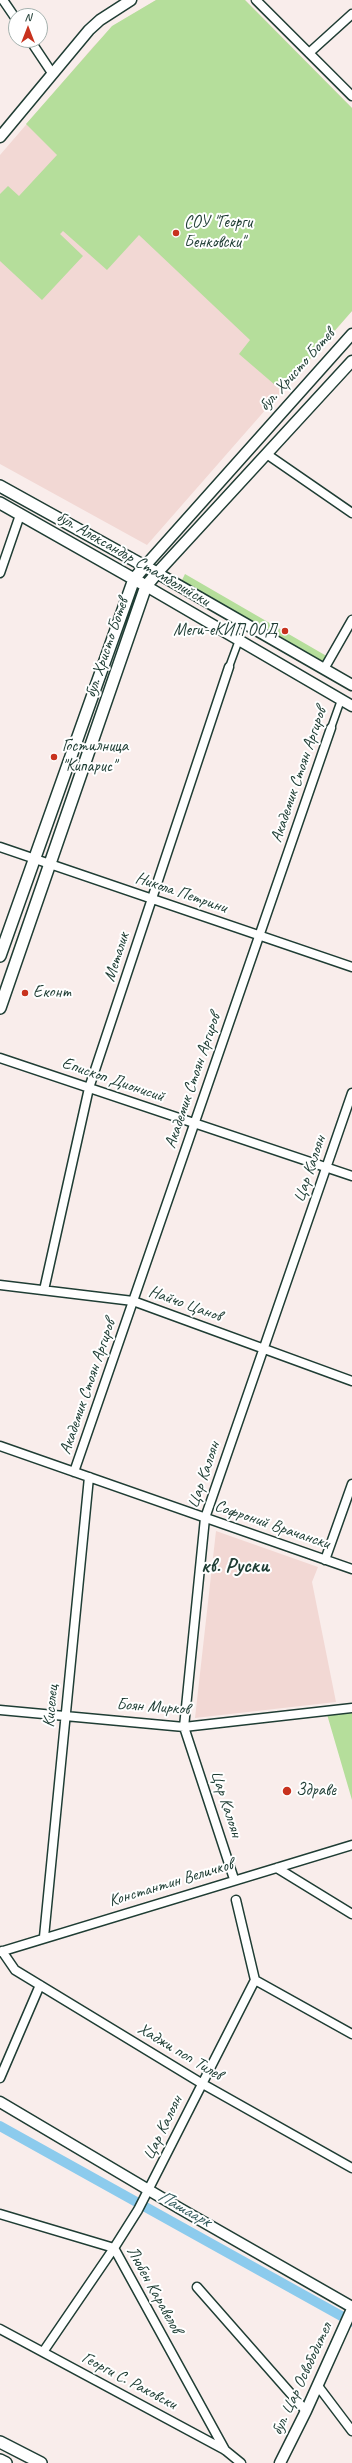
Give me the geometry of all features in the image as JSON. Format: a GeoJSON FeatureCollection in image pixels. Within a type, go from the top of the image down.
{"type":"FeatureCollection","features":[{"type":"Feature","properties":{"kind":"main road","name":"бул. Александър Стамболийски"},"geometry":{"type":"LineString","coordinates":[[0,486],[157,573]]}},
{"type":"Feature","properties":{"kind":"main road","name":"бул. Александър Стамболийски"},"geometry":{"type":"LineString","coordinates":[[0,503],[146,586]]}},
{"type":"Feature","properties":{"kind":"main road","name":"бул. Христо Ботев"},"geometry":{"type":"LineString","coordinates":[[0,956],[33,858],[134,579],[145,566]]}},
{"type":"Feature","properties":{"kind":"main road","name":"бул. Христо Ботев"},"geometry":{"type":"LineString","coordinates":[[0,1008],[146,586],[157,573]]}},
{"type":"Feature","properties":{"kind":"main road"},"geometry":{"type":"LineString","coordinates":[[0,2442],[41,2463]]}},
{"type":"Feature","properties":{"kind":"main road"},"geometry":{"type":"LineString","coordinates":[[0,2460],[6,2463]]}},
{"type":"Feature","properties":{"kind":"street"},"geometry":{"type":"LineString","coordinates":[[0,137],[52,73],[94,25],[131,0]]}},
{"type":"Feature","properties":{"kind":"street"},"geometry":{"type":"LineString","coordinates":[[256,0],[352,96]]}},
{"type":"Feature","properties":{"kind":"street"},"geometry":{"type":"LineString","coordinates":[[309,53],[352,14]]}},
{"type":"Feature","properties":{"kind":"street"},"geometry":{"type":"LineString","coordinates":[[35,48],[52,73]]}},
{"type":"Feature","properties":{"kind":"street","name":"бул. Христо Ботев"},"geometry":{"type":"LineString","coordinates":[[145,566],[352,334]]}},
{"type":"Feature","properties":{"kind":"street","name":"бул. Христо Ботев"},"geometry":{"type":"LineString","coordinates":[[157,573],[268,455],[352,361]]}},
{"type":"Feature","properties":{"kind":"street"},"geometry":{"type":"LineString","coordinates":[[268,455],[352,514]]}},
{"type":"Feature","properties":{"kind":"street"},"geometry":{"type":"LineString","coordinates":[[0,573],[20,515]]}},
{"type":"Feature","properties":{"kind":"street","name":"бул. Александър Стамболийски"},"geometry":{"type":"LineString","coordinates":[[157,573],[352,685]]}},
{"type":"Feature","properties":{"kind":"street","name":"бул. Александър Стамболийски"},"geometry":{"type":"LineString","coordinates":[[146,586],[352,706]]}},
{"type":"Feature","properties":{"kind":"street"},"geometry":{"type":"LineString","coordinates":[[324,669],[352,620]]}},
{"type":"Feature","properties":{"kind":"street","name":"Металик"},"geometry":{"type":"LineString","coordinates":[[44,1290],[89,1088],[239,640]]}},
{"type":"Feature","properties":{"kind":"street","name":"Академик Стоян Аргиров"},"geometry":{"type":"LineString","coordinates":[[74,1472],[341,700]]}},
{"type":"Feature","properties":{"kind":"street","name":"Никола Петрини"},"geometry":{"type":"LineString","coordinates":[[0,847],[352,968]]}},
{"type":"Feature","properties":{"kind":"street","name":"Епископ Дионисий"},"geometry":{"type":"LineString","coordinates":[[0,1058],[352,1176]]}},
{"type":"Feature","properties":{"kind":"street","name":"Цар Калоян"},"geometry":{"type":"LineString","coordinates":[[234,1879],[184,1727],[205,1518],[352,1092]]}},
{"type":"Feature","properties":{"kind":"street","name":"Найчо Цанов"},"geometry":{"type":"LineString","coordinates":[[0,1285],[133,1301],[352,1381]]}},
{"type":"Feature","properties":{"kind":"street","name":"Софроний Врачански"},"geometry":{"type":"LineString","coordinates":[[0,1446],[352,1569]]}},
{"type":"Feature","properties":{"kind":"street","name":"Киселец"},"geometry":{"type":"LineString","coordinates":[[44,1937],[89,1477]]}},
{"type":"Feature","properties":{"kind":"street"},"geometry":{"type":"LineString","coordinates":[[325,1560],[352,1484]]}},
{"type":"Feature","properties":{"kind":"street","name":"Боян Мирков"},"geometry":{"type":"LineString","coordinates":[[0,1710],[184,1727],[352,1708]]}},
{"type":"Feature","properties":{"kind":"street","name":"Константин Величков"},"geometry":{"type":"LineString","coordinates":[[1,1951],[234,1879],[278,1868],[352,1845]]}},
{"type":"Feature","properties":{"kind":"street"},"geometry":{"type":"LineString","coordinates":[[278,1868],[352,1914]]}},
{"type":"Feature","properties":{"kind":"street"},"geometry":{"type":"LineString","coordinates":[[236,1900],[255,1980],[352,2034]]}},
{"type":"Feature","properties":{"kind":"street","name":"Хаджи поп Тилев"},"geometry":{"type":"LineString","coordinates":[[1,1951],[14,1970],[202,2083],[352,2168]]}},
{"type":"Feature","properties":{"kind":"street","name":"Цар Калоян"},"geometry":{"type":"LineString","coordinates":[[43,2352],[140,2207],[255,1980]]}},
{"type":"Feature","properties":{"kind":"street"},"geometry":{"type":"LineString","coordinates":[[0,2078],[40,1985]]}},
{"type":"Feature","properties":{"kind":"street"},"geometry":{"type":"LineString","coordinates":[[0,2102],[352,2308]]}},
{"type":"Feature","properties":{"kind":"street","name":"Любен Каравелов"},"geometry":{"type":"LineString","coordinates":[[0,2214],[114,2248],[225,2450]]}},
{"type":"Feature","properties":{"kind":"street"},"geometry":{"type":"LineString","coordinates":[[197,2287],[306,2411]]}},
{"type":"Feature","properties":{"kind":"street","name":"бул. Цар Освободител"},"geometry":{"type":"LineString","coordinates":[[280,2463],[318,2386],[352,2308]]}},
{"type":"Feature","properties":{"kind":"street","name":"Георги С. Раковски"},"geometry":{"type":"LineString","coordinates":[[0,2329],[225,2450],[241,2463]]}},
{"type":"Feature","properties":{"kind":"street"},"geometry":{"type":"LineString","coordinates":[[318,2386],[352,2431]]}},
{"type":"Feature","properties":{"kind":"shaded area","name":"СОУ \"Георги Бенковски\""},"geometry":{"type":"Polygon","coordinates":[[[156,0],[245,0],[352,108],[352,311],[147,545],[0,464],[0,155],[93,47],[113,26],[156,0]]]}},
{"type":"Feature","properties":{"kind":"shaded area"},"geometry":{"type":"Polygon","coordinates":[[[216,1531],[318,1567],[312,1582],[336,1702],[195,1718],[216,1531]]]}},
{"type":"Feature","properties":{"kind":"green space"},"geometry":{"type":"Polygon","coordinates":[[[156,0],[245,0],[352,108],[352,311],[282,391],[239,354],[250,340],[139,235],[107,270],[63,231],[60,234],[83,256],[42,300],[0,261],[0,194],[8,186],[19,196],[57,155],[26,124],[112,26],[156,0]]]}},
{"type":"Feature","properties":{"kind":"green space"},"geometry":{"type":"Polygon","coordinates":[[[185,574],[330,658],[324,669],[179,586],[185,574]]]}},
{"type":"Feature","properties":{"kind":"green space"},"geometry":{"type":"Polygon","coordinates":[[[352,1708],[352,1800],[326,1711],[352,1708]]]}},
{"type":"Feature","properties":{"kind":"waterway","name":"Пашаарк"},"geometry":{"type":"LineString","coordinates":[[0,2126],[352,2322]]}},
{"type":"Feature","properties":{"kind":"place","name":"СОУ \"Георги Бенковски\""},"geometry":{"type":"Point","coordinates":[176,233]}},
{"type":"Feature","properties":{"kind":"place","name":"Меги-еКИП ООД"},"geometry":{"type":"Point","coordinates":[285,631]}},
{"type":"Feature","properties":{"kind":"place","name":"Гостилница \"Кипарис\""},"geometry":{"type":"Point","coordinates":[54,757]}},
{"type":"Feature","properties":{"kind":"place","name":"Еконт"},"geometry":{"type":"Point","coordinates":[25,993]}},
{"type":"Feature","properties":{"kind":"place","name":"Здраве"},"geometry":{"type":"Point","coordinates":[287,1791]}},
{"type":"Feature","properties":{"kind":"district","name":"кв. Руски"},"geometry":{"type":"Point","coordinates":[235,1566]}}]}
